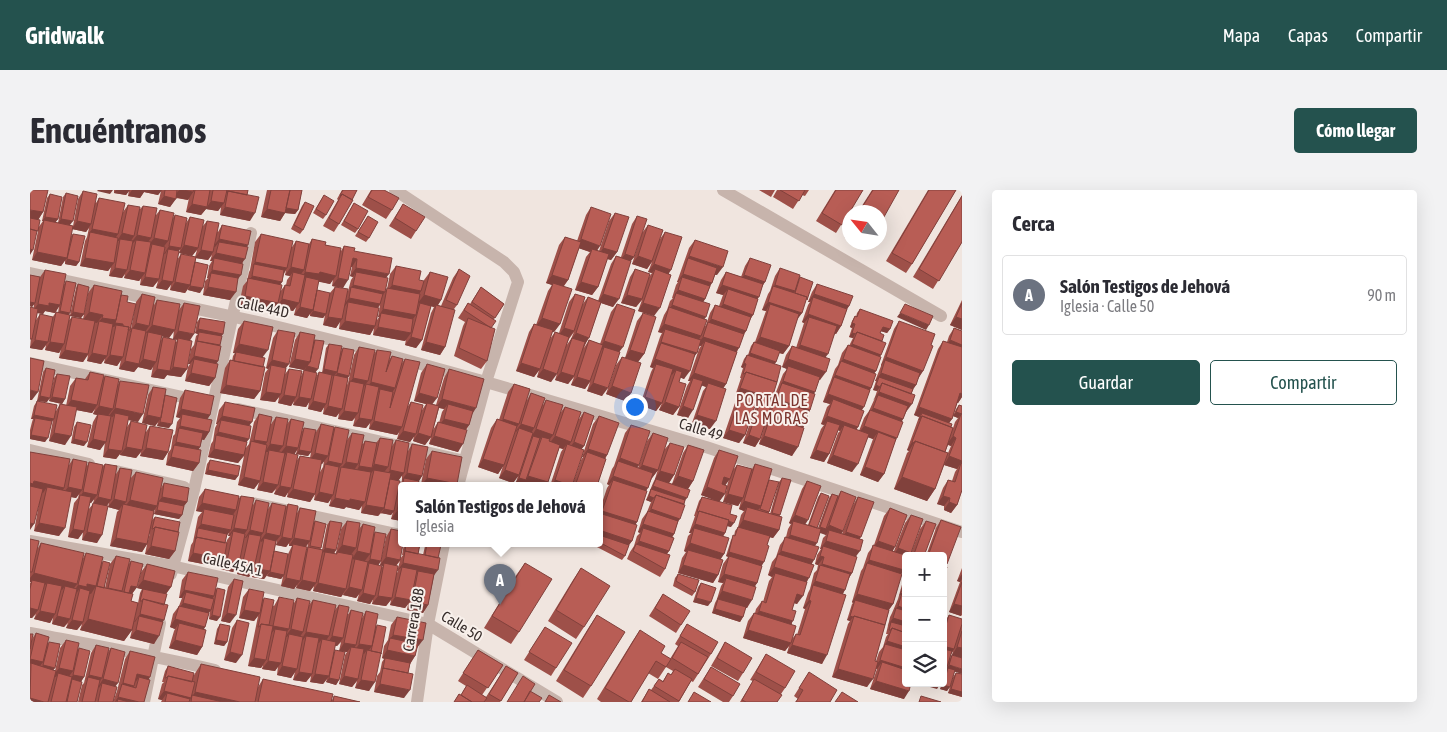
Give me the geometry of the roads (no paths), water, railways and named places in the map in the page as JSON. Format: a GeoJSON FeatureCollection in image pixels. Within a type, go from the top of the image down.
{"type":"FeatureCollection","features":[{"type":"Feature","properties":{"kind":"street"},"geometry":{"type":"LineString","coordinates":[[395,190],[504,262],[514,272],[518,282],[486,382],[459,482]]}},
{"type":"Feature","properties":{"kind":"street"},"geometry":{"type":"LineString","coordinates":[[723,190],[942,316]]}},
{"type":"Feature","properties":{"kind":"street"},"geometry":{"type":"LineString","coordinates":[[168,584],[172,566],[198,491],[213,404],[251,233]]}},
{"type":"Feature","properties":{"kind":"street","name":"Calle 44D"},"geometry":{"type":"LineString","coordinates":[[30,273],[342,342],[486,382]]}},
{"type":"Feature","properties":{"kind":"street"},"geometry":{"type":"LineString","coordinates":[[30,363],[464,462]]}},
{"type":"Feature","properties":{"kind":"street","name":"Calle 49"},"geometry":{"type":"LineString","coordinates":[[486,382],[706,447],[962,532]]}},
{"type":"Feature","properties":{"kind":"street"},"geometry":{"type":"LineString","coordinates":[[30,450],[198,491]]}},
{"type":"Feature","properties":{"kind":"street"},"geometry":{"type":"LineString","coordinates":[[241,500],[398,534]]}},
{"type":"Feature","properties":{"kind":"street","name":"Calle 45A 1"},"geometry":{"type":"LineString","coordinates":[[30,541],[172,566],[428,624]]}},
{"type":"Feature","properties":{"kind":"street","name":"Carrera 18B"},"geometry":{"type":"LineString","coordinates":[[417,702],[428,624],[442,547]]}},
{"type":"Feature","properties":{"kind":"street"},"geometry":{"type":"LineString","coordinates":[[144,702],[163,611]]}},
{"type":"Feature","properties":{"kind":"street","name":"Calle 50"},"geometry":{"type":"LineString","coordinates":[[428,624],[557,702]]}},
{"type":"Feature","properties":{"kind":"street"},"geometry":{"type":"LineString","coordinates":[[30,632],[128,652],[153,655],[230,673]]}},
{"type":"Feature","properties":{"kind":"place","name":"Salón Testigos de Jehová"},"geometry":{"type":"Point","coordinates":[500,605]}},
{"type":"Feature","properties":{"kind":"district","name":"PORTAL DE LAS MORAS"},"geometry":{"type":"Point","coordinates":[772,409]}}]}
